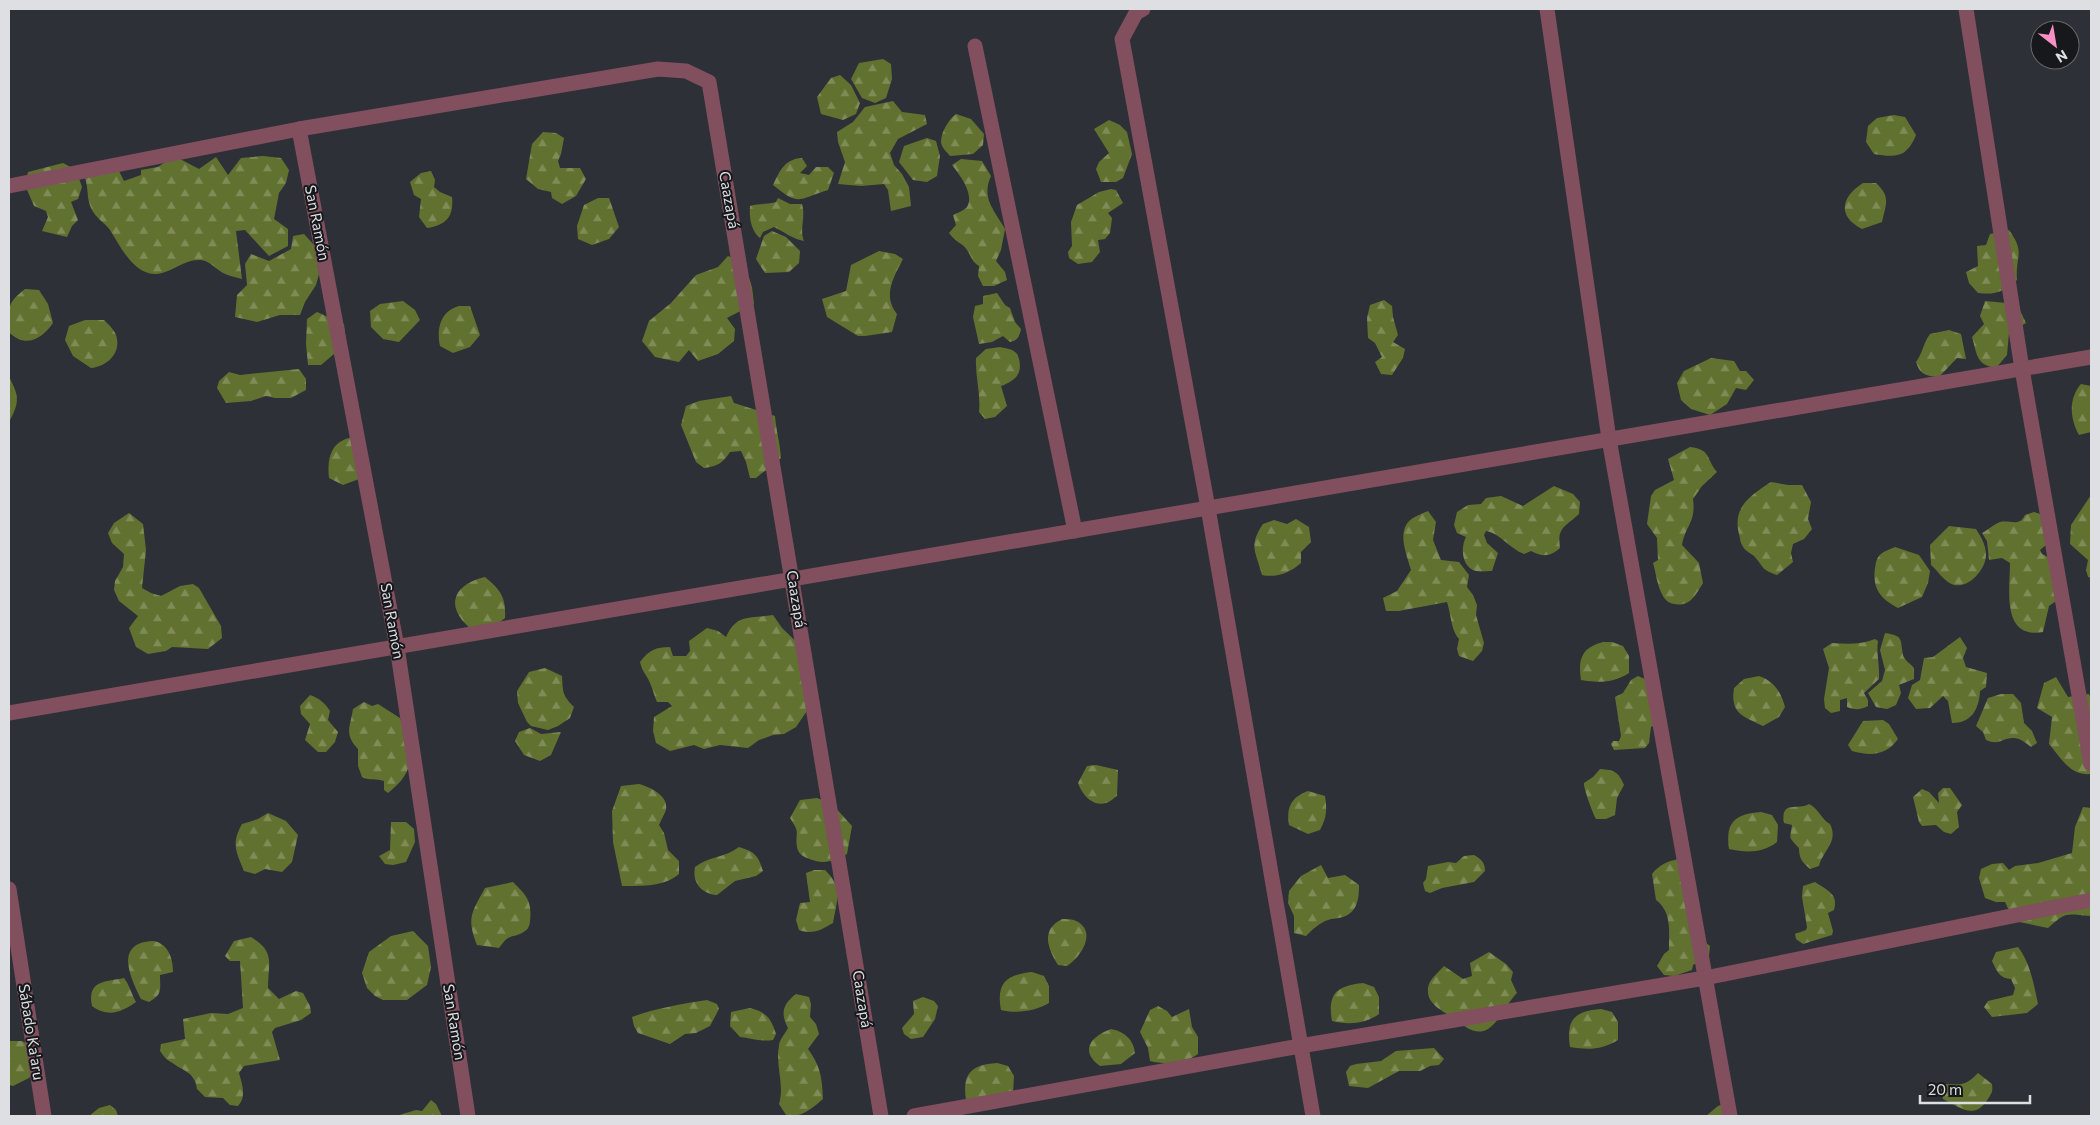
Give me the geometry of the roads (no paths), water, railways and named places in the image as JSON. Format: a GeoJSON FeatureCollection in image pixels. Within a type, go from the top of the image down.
{"type":"FeatureCollection","features":[{"type":"Feature","properties":{"kind":"street"},"geometry":{"type":"LineString","coordinates":[[1144,9],[1136,12],[1122,39],[1208,508],[1313,1116]]}},
{"type":"Feature","properties":{"kind":"street"},"geometry":{"type":"LineString","coordinates":[[1547,9],[1609,439],[1730,1116]]}},
{"type":"Feature","properties":{"kind":"street"},"geometry":{"type":"LineString","coordinates":[[1966,9],[2022,369],[2091,764]]}},
{"type":"Feature","properties":{"kind":"street"},"geometry":{"type":"LineString","coordinates":[[975,46],[1075,531]]}},
{"type":"Feature","properties":{"kind":"street","name":"Caazapá"},"geometry":{"type":"LineString","coordinates":[[299,129],[658,69],[686,71],[709,82],[881,1116]]}},
{"type":"Feature","properties":{"kind":"street"},"geometry":{"type":"LineString","coordinates":[[9,186],[299,129]]}},
{"type":"Feature","properties":{"kind":"street","name":"San Ramón"},"geometry":{"type":"LineString","coordinates":[[299,129],[397,647],[468,1116]]}},
{"type":"Feature","properties":{"kind":"street"},"geometry":{"type":"LineString","coordinates":[[9,713],[2091,357]]}},
{"type":"Feature","properties":{"kind":"street","name":"Sábado Ka'aru"},"geometry":{"type":"LineString","coordinates":[[9,889],[44,1116]]}},
{"type":"Feature","properties":{"kind":"street"},"geometry":{"type":"LineString","coordinates":[[914,1116],[1300,1046],[1705,978],[2091,900]]}}]}
